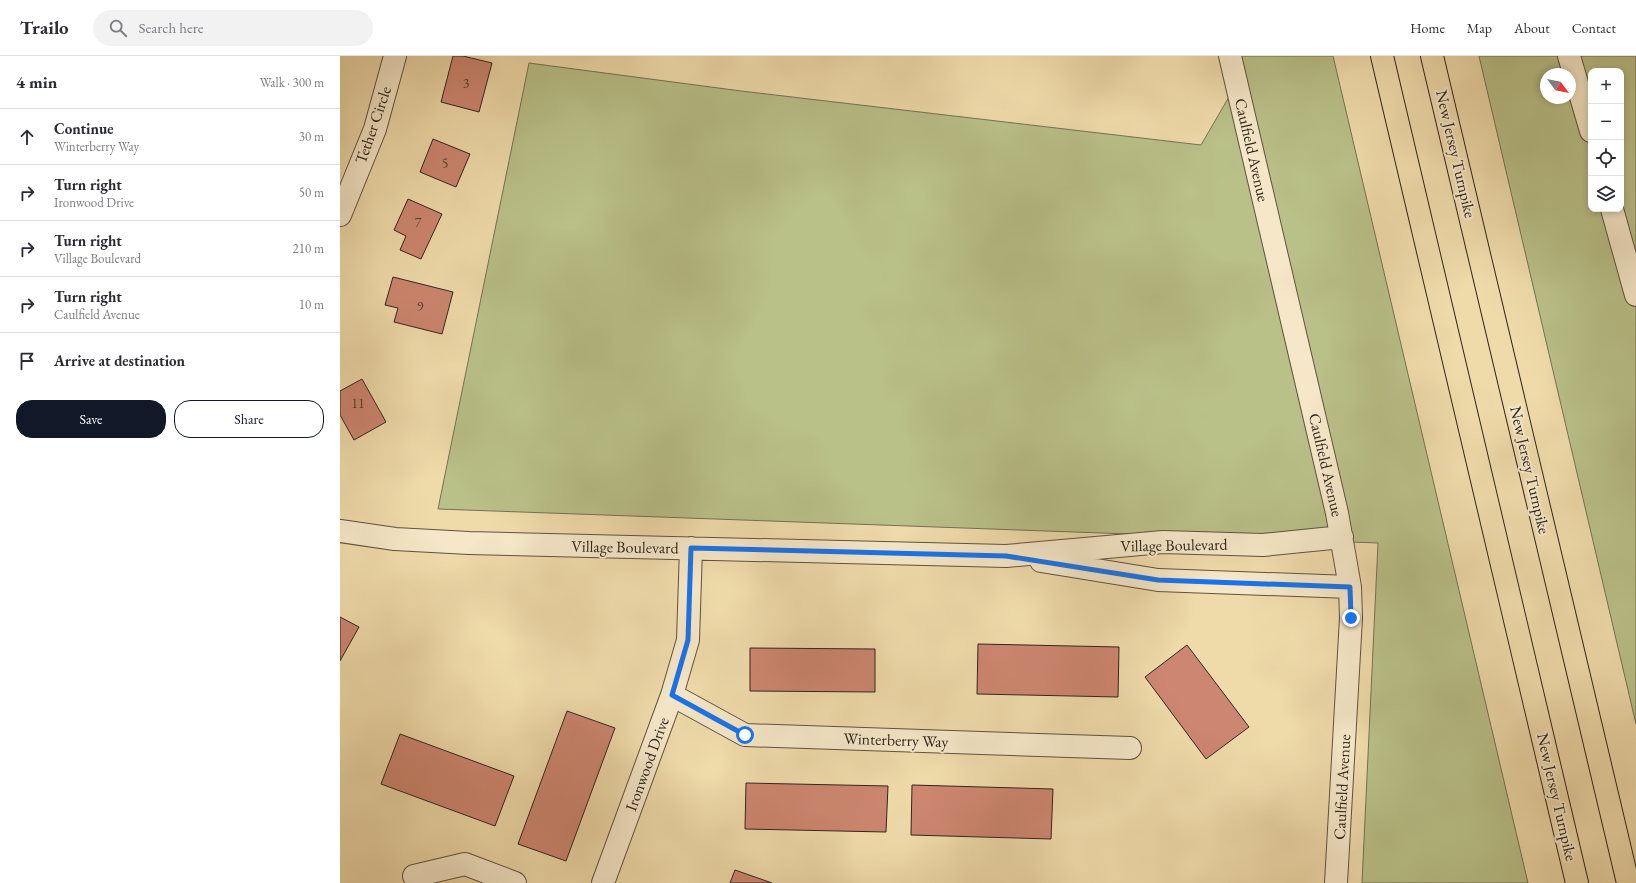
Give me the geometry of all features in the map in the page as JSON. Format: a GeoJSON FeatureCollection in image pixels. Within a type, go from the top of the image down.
{"type":"FeatureCollection","features":[{"type":"Feature","properties":{"kind":"highway","name":"New Jersey Turnpike"},"geometry":{"type":"LineString","coordinates":[[1382,56],[1577,883]]}},
{"type":"Feature","properties":{"kind":"highway","name":"New Jersey Turnpike"},"geometry":{"type":"LineString","coordinates":[[1432,56],[1628,883]]}},
{"type":"Feature","properties":{"kind":"street","name":"Tether Circle"},"geometry":{"type":"LineString","coordinates":[[340,215],[375,129],[395,56]]}},
{"type":"Feature","properties":{"kind":"street","name":"Caulfield Avenue"},"geometry":{"type":"LineString","coordinates":[[1230,56],[1342,538],[1350,587],[1351,643],[1336,883]]}},
{"type":"Feature","properties":{"kind":"street"},"geometry":{"type":"LineString","coordinates":[[1569,56],[1588,121]]}},
{"type":"Feature","properties":{"kind":"street"},"geometry":{"type":"LineString","coordinates":[[1613,212],[1636,295]]}},
{"type":"Feature","properties":{"kind":"street","name":"Village Boulevard"},"geometry":{"type":"LineString","coordinates":[[340,531],[383,538],[443,542],[1006,556],[1163,542],[1263,545],[1342,538]]}},
{"type":"Feature","properties":{"kind":"street","name":"Ironwood Drive"},"geometry":{"type":"LineString","coordinates":[[604,883],[672,695],[688,640],[691,548]]}},
{"type":"Feature","properties":{"kind":"street","name":"Village Boulevard"},"geometry":{"type":"LineString","coordinates":[[1006,556],[1158,580],[1350,587]]}},
{"type":"Feature","properties":{"kind":"street","name":"Winterberry Way"},"geometry":{"type":"LineString","coordinates":[[672,695],[745,735],[1130,748]]}},
{"type":"Feature","properties":{"kind":"street"},"geometry":{"type":"LineString","coordinates":[[414,876],[465,864],[515,883]]}},
{"type":"Feature","properties":{"kind":"green space"},"geometry":{"type":"Polygon","coordinates":[[[1235,56],[1333,56],[1528,883],[1362,883],[1378,543],[438,509],[529,63],[741,91],[1201,145],[1240,78],[1235,56]]]}},
{"type":"Feature","properties":{"kind":"green space"},"geometry":{"type":"Polygon","coordinates":[[[1479,56],[1636,56],[1636,724],[1479,56]]]}},
{"type":"Feature","properties":{"kind":"building"},"geometry":{"type":"Polygon","coordinates":[[[453,56],[463,56],[492,63],[479,112],[441,102],[453,56]]]}},
{"type":"Feature","properties":{"kind":"building"},"geometry":{"type":"Polygon","coordinates":[[[433,139],[470,154],[456,187],[420,172],[433,139]]]}},
{"type":"Feature","properties":{"kind":"building"},"geometry":{"type":"Polygon","coordinates":[[[408,199],[442,214],[421,259],[400,250],[406,236],[394,230],[408,199]]]}},
{"type":"Feature","properties":{"kind":"building"},"geometry":{"type":"Polygon","coordinates":[[[393,277],[453,292],[442,334],[394,322],[398,308],[385,305],[393,277]]]}},
{"type":"Feature","properties":{"kind":"building"},"geometry":{"type":"Polygon","coordinates":[[[362,379],[386,422],[354,440],[340,415],[340,391],[362,379]]]}},
{"type":"Feature","properties":{"kind":"building"},"geometry":{"type":"Polygon","coordinates":[[[340,617],[359,627],[340,661],[340,617]]]}},
{"type":"Feature","properties":{"kind":"building"},"geometry":{"type":"Polygon","coordinates":[[[978,644],[1119,647],[1118,697],[977,694],[978,644]]]}},
{"type":"Feature","properties":{"kind":"building"},"geometry":{"type":"Polygon","coordinates":[[[1187,645],[1249,727],[1206,759],[1145,677],[1187,645]]]}},
{"type":"Feature","properties":{"kind":"building"},"geometry":{"type":"Polygon","coordinates":[[[750,648],[875,649],[875,692],[750,691],[750,648]]]}},
{"type":"Feature","properties":{"kind":"building"},"geometry":{"type":"Polygon","coordinates":[[[567,711],[615,728],[566,861],[518,844],[567,711]]]}},
{"type":"Feature","properties":{"kind":"building"},"geometry":{"type":"Polygon","coordinates":[[[400,734],[514,776],[495,826],[381,784],[400,734]]]}},
{"type":"Feature","properties":{"kind":"building"},"geometry":{"type":"Polygon","coordinates":[[[746,783],[888,786],[886,832],[745,829],[746,783]]]}},
{"type":"Feature","properties":{"kind":"building"},"geometry":{"type":"Polygon","coordinates":[[[912,785],[1053,789],[1051,839],[911,835],[912,785]]]}},
{"type":"Feature","properties":{"kind":"building"},"geometry":{"type":"Polygon","coordinates":[[[735,870],[772,883],[730,883],[735,870]]]}},
{"type":"Feature","properties":{"kind":"route"},"geometry":{"type":"LineString","coordinates":[[745,735],[672,695],[688,640],[691,548],[1006,556],[1158,580],[1350,587],[1351,618]]}}]}
